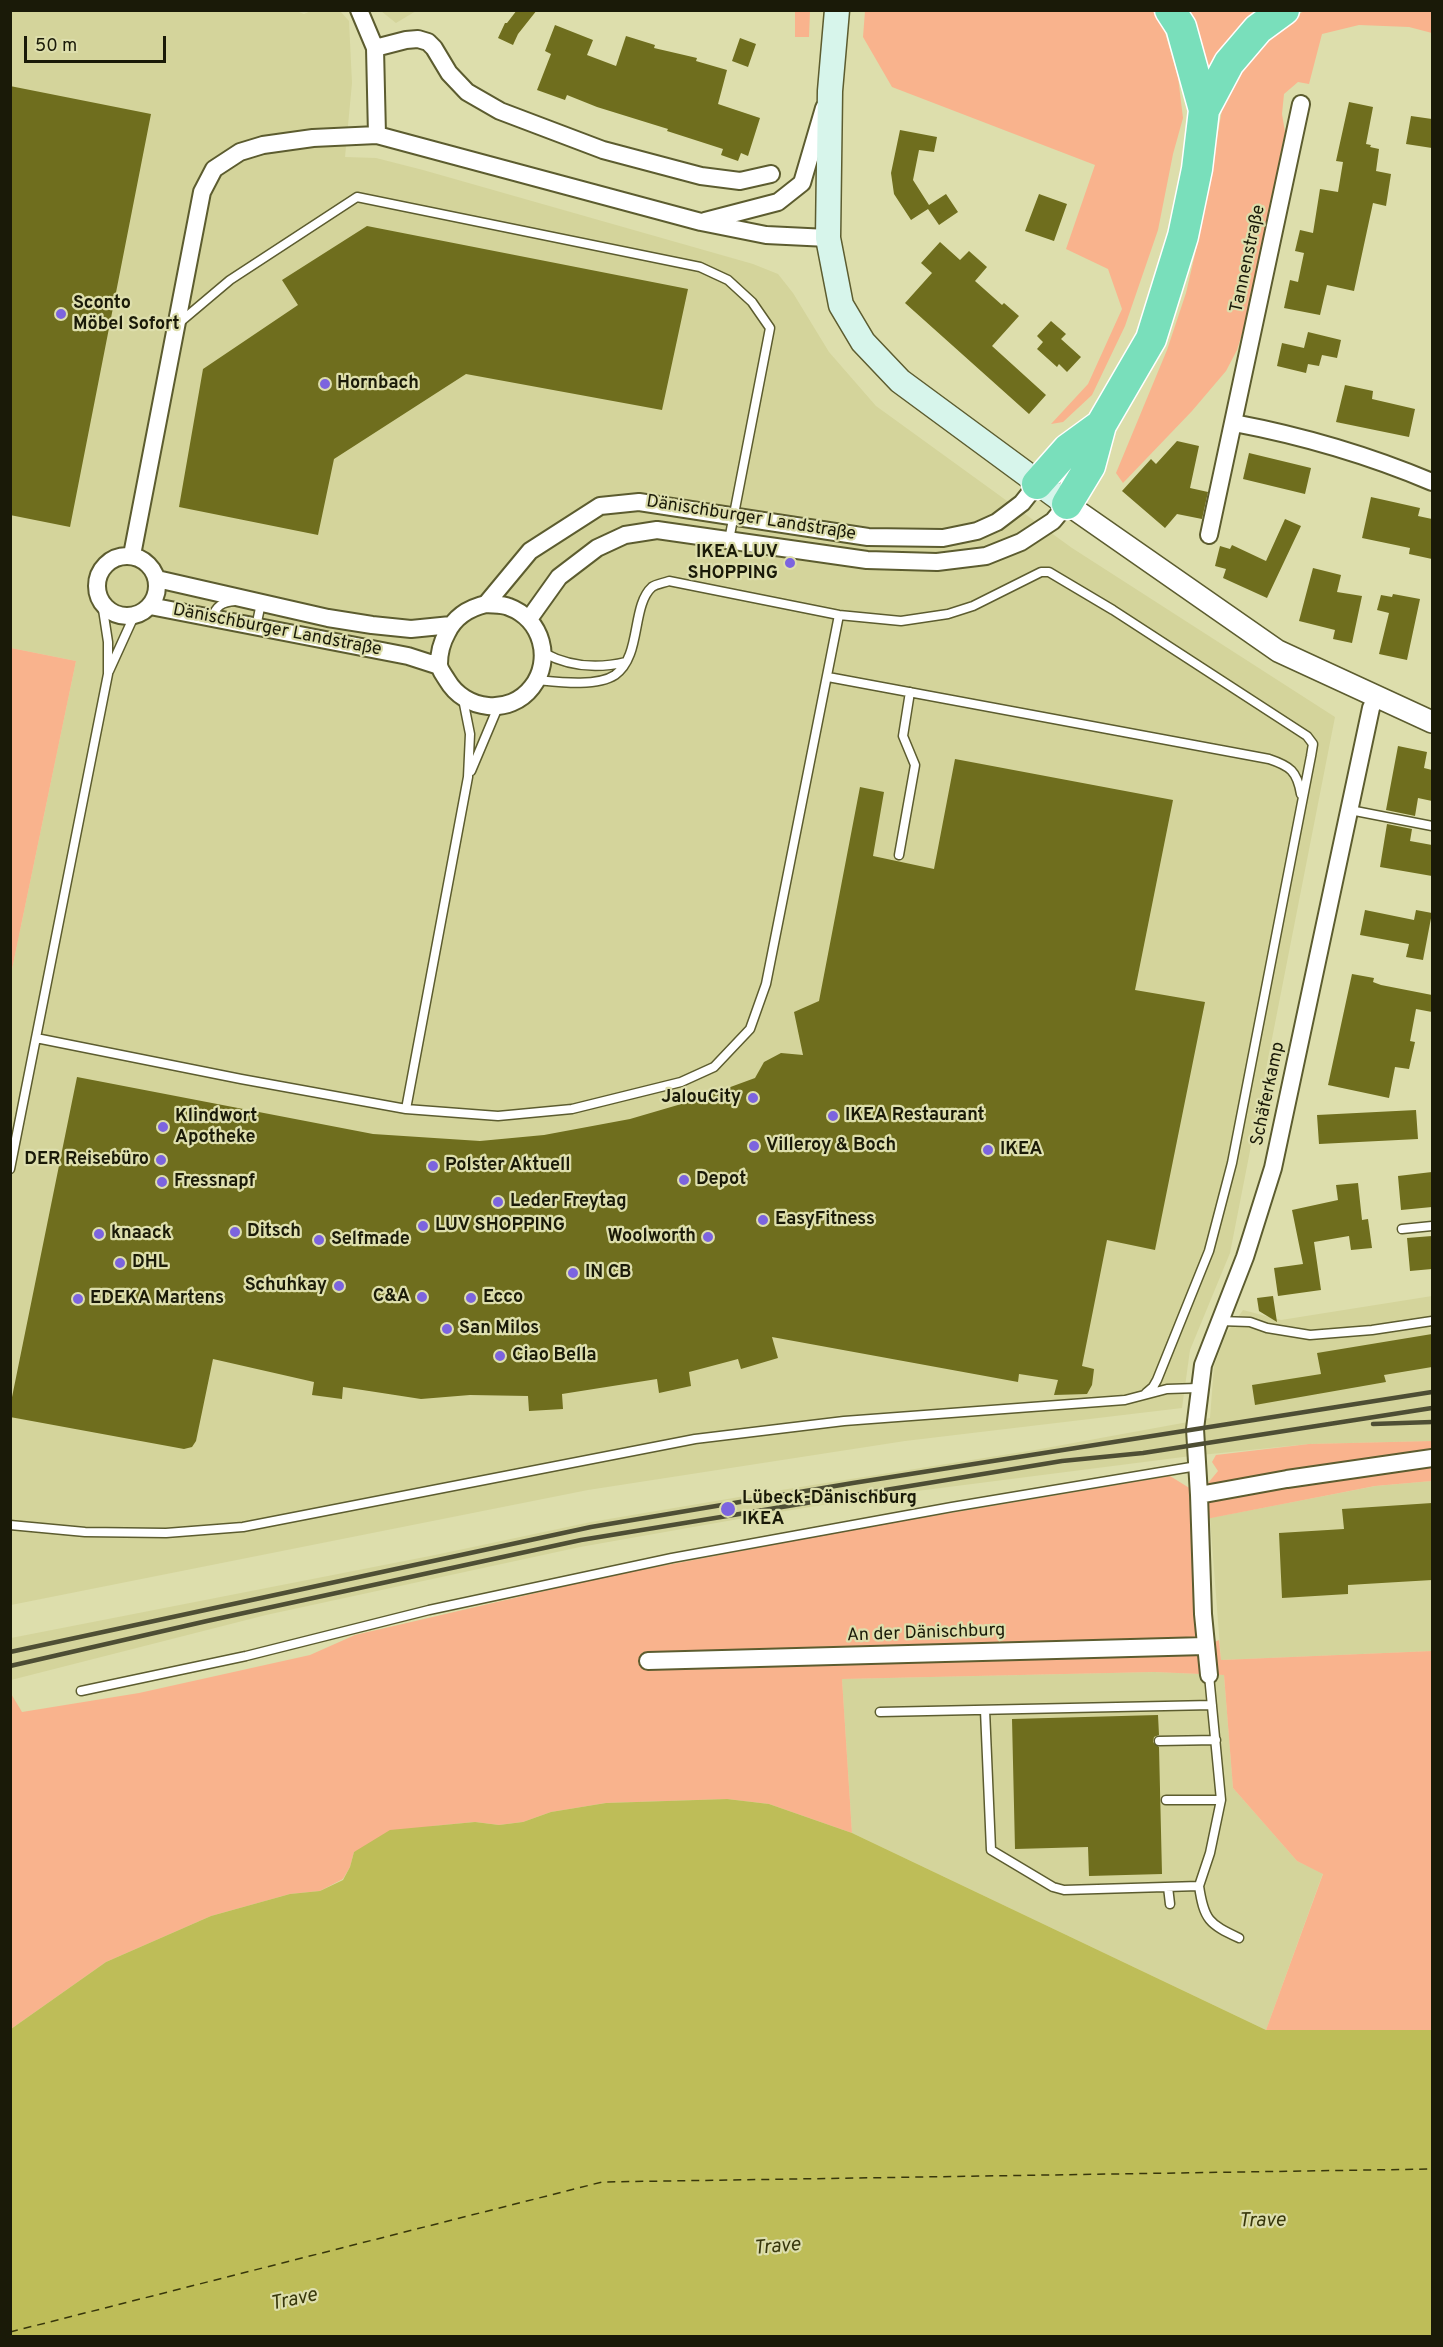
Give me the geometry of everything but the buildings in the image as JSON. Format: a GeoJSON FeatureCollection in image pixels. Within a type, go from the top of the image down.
{"type":"FeatureCollection","features":[{"type":"Feature","properties":{"kind":"highway"},"geometry":{"type":"LineString","coordinates":[[1170,10],[1181,27],[1204,110]]}},
{"type":"Feature","properties":{"kind":"highway"},"geometry":{"type":"LineString","coordinates":[[1067,504],[1090,466],[1101,425],[1151,339],[1183,236],[1197,169],[1204,110],[1229,63],[1258,29],[1284,10]]}},
{"type":"Feature","properties":{"kind":"highway"},"geometry":{"type":"LineString","coordinates":[[1037,484],[1068,449],[1101,425]]}},
{"type":"Feature","properties":{"kind":"main road"},"geometry":{"type":"LineString","coordinates":[[837,10],[830,92],[828,238],[841,305],[862,342],[900,381],[1067,504]]}},
{"type":"Feature","properties":{"kind":"street"},"geometry":{"type":"LineString","coordinates":[[359,10],[375,48],[377,135]]}},
{"type":"Feature","properties":{"kind":"street"},"geometry":{"type":"LineString","coordinates":[[375,48],[406,40],[418,39],[428,42],[449,74],[467,92],[500,111],[603,150],[701,176],[740,181],[771,174]]}},
{"type":"Feature","properties":{"kind":"street"},"geometry":{"type":"LineString","coordinates":[[701,222],[778,202],[802,183],[830,92]]}},
{"type":"Feature","properties":{"kind":"street","name":"Tannenstraße"},"geometry":{"type":"LineString","coordinates":[[1209,535],[1301,104]]}},
{"type":"Feature","properties":{"kind":"street"},"geometry":{"type":"LineString","coordinates":[[132,555],[202,192],[214,169],[240,152],[263,145],[313,138],[377,135],[701,222],[766,235],[828,238]]}},
{"type":"Feature","properties":{"kind":"street"},"geometry":{"type":"LineString","coordinates":[[1234,423],[1294,434],[1394,466],[1432,482]]}},
{"type":"Feature","properties":{"kind":"street","name":"Dänischburger Landstraße"},"geometry":{"type":"LineString","coordinates":[[486,604],[531,551],[600,506],[639,502],[868,537],[944,538],[977,531],[997,522],[1022,503],[1037,484]]}},
{"type":"Feature","properties":{"kind":"street"},"geometry":{"type":"LineString","coordinates":[[1067,504],[1278,651],[1432,722]]}},
{"type":"Feature","properties":{"kind":"street","name":"Dänischburger Landstraße"},"geometry":{"type":"LineString","coordinates":[[529,620],[559,577],[597,548],[624,535],[657,530],[867,560],[937,562],[986,556],[1021,542],[1053,521],[1067,504]]}},
{"type":"Feature","properties":{"kind":"street"},"geometry":{"type":"LineString","coordinates":[[132,555],[142,560],[152,568],[157,579],[157,592],[150,606],[134,616],[118,615],[102,603],[97,595],[97,581],[101,570],[109,562],[119,557],[132,555]]}},
{"type":"Feature","properties":{"kind":"street","name":"Dänischburger Landstraße"},"geometry":{"type":"LineString","coordinates":[[157,579],[254,601],[361,636],[439,666]]}},
{"type":"Feature","properties":{"kind":"street"},"geometry":{"type":"LineString","coordinates":[[486,604],[509,607],[529,620],[537,630],[544,653],[542,668],[528,692],[512,703],[498,707],[480,705],[463,698],[452,688],[439,666],[442,642],[451,624],[461,614],[486,604]]}},
{"type":"Feature","properties":{"kind":"street","name":"Dänischburger Landstraße"},"geometry":{"type":"LineString","coordinates":[[150,606],[256,627],[361,636],[451,624]]}},
{"type":"Feature","properties":{"kind":"street","name":"Schäferkamp"},"geometry":{"type":"LineString","coordinates":[[1199,1495],[1195,1444],[1198,1388],[1203,1365],[1260,1214],[1273,1168],[1371,708],[1376,697]]}},
{"type":"Feature","properties":{"kind":"street"},"geometry":{"type":"LineString","coordinates":[[1209,1675],[1205,1646],[1199,1495],[1287,1479],[1432,1458]]}},
{"type":"Feature","properties":{"kind":"street","name":"An der Dänischburg"},"geometry":{"type":"LineString","coordinates":[[648,1661],[1205,1646]]}},
{"type":"Feature","properties":{"kind":"lane"},"geometry":{"type":"LineString","coordinates":[[176,326],[230,280],[357,197],[700,267],[728,280],[752,302],[770,328],[729,540]]}},
{"type":"Feature","properties":{"kind":"lane"},"geometry":{"type":"LineString","coordinates":[[537,680],[568,683],[598,680],[614,675],[627,662],[643,599],[653,586],[669,581],[839,615],[901,621],[948,614],[973,606],[1041,572],[1049,572],[1113,610],[1307,736],[1313,744],[1232,1163],[1209,1251],[1156,1380],[1146,1393]]}},
{"type":"Feature","properties":{"kind":"lane"},"geometry":{"type":"LineString","coordinates":[[212,618],[215,609],[225,602],[254,601],[256,627]]}},
{"type":"Feature","properties":{"kind":"lane"},"geometry":{"type":"LineString","coordinates":[[10,1169],[108,674],[108,642],[102,603]]}},
{"type":"Feature","properties":{"kind":"lane"},"geometry":{"type":"LineString","coordinates":[[36,1038],[233,1078],[405,1109],[498,1116],[572,1109],[672,1084],[714,1067],[750,1029],[766,984],[839,615]]}},
{"type":"Feature","properties":{"kind":"lane"},"geometry":{"type":"LineString","coordinates":[[108,674],[134,616]]}},
{"type":"Feature","properties":{"kind":"lane"},"geometry":{"type":"LineString","coordinates":[[544,653],[562,663],[585,666],[627,662]]}},
{"type":"Feature","properties":{"kind":"lane"},"geometry":{"type":"LineString","coordinates":[[828,677],[1269,759],[1287,765],[1297,777],[1301,800]]}},
{"type":"Feature","properties":{"kind":"lane"},"geometry":{"type":"LineString","coordinates":[[899,855],[915,765],[903,736],[910,692]]}},
{"type":"Feature","properties":{"kind":"lane"},"geometry":{"type":"LineString","coordinates":[[405,1109],[468,777],[470,734],[463,698]]}},
{"type":"Feature","properties":{"kind":"lane"},"geometry":{"type":"LineString","coordinates":[[468,777],[498,707]]}},
{"type":"Feature","properties":{"kind":"lane"},"geometry":{"type":"LineString","coordinates":[[1350,810],[1432,826]]}},
{"type":"Feature","properties":{"kind":"lane"},"geometry":{"type":"LineString","coordinates":[[1402,1229],[1432,1226]]}},
{"type":"Feature","properties":{"kind":"lane"},"geometry":{"type":"LineString","coordinates":[[1220,1321],[1250,1322],[1267,1328],[1310,1335],[1372,1330],[1432,1321]]}},
{"type":"Feature","properties":{"kind":"lane"},"geometry":{"type":"LineString","coordinates":[[10,1525],[85,1532],[166,1533],[243,1527],[695,1439],[844,1421],[1125,1400],[1167,1389],[1198,1388]]}},
{"type":"Feature","properties":{"kind":"lane"},"geometry":{"type":"LineString","coordinates":[[81,1692],[246,1656],[429,1610],[672,1558],[963,1505],[1197,1466]]}},
{"type":"Feature","properties":{"kind":"lane"},"geometry":{"type":"LineString","coordinates":[[1209,1675],[1221,1800],[1210,1853],[1199,1886],[1202,1907],[1214,1926],[1239,1938]]}},
{"type":"Feature","properties":{"kind":"lane"},"geometry":{"type":"LineString","coordinates":[[880,1712],[1212,1705]]}},
{"type":"Feature","properties":{"kind":"lane"},"geometry":{"type":"LineString","coordinates":[[984,1710],[992,1850],[1053,1887],[1064,1890],[1199,1886]]}},
{"type":"Feature","properties":{"kind":"lane"},"geometry":{"type":"LineString","coordinates":[[1159,1741],[1216,1740]]}},
{"type":"Feature","properties":{"kind":"lane"},"geometry":{"type":"LineString","coordinates":[[1166,1800],[1221,1800]]}},
{"type":"Feature","properties":{"kind":"lane"},"geometry":{"type":"LineString","coordinates":[[1168,1887],[1170,1904]]}},
{"type":"Feature","properties":{"kind":"shaded area"},"geometry":{"type":"Polygon","coordinates":[[[294,10],[304,14],[311,11],[340,11],[349,21],[352,83],[345,157],[376,158],[423,170],[753,264],[778,274],[793,293],[829,352],[876,406],[1072,548],[1335,717],[1230,1253],[1190,1350],[1182,1408],[905,1441],[588,1490],[11,1605],[11,974],[76,661],[11,648],[11,11],[294,10]]]}},
{"type":"Feature","properties":{"kind":"shaded area"},"geometry":{"type":"Polygon","coordinates":[[[1154,10],[1161,19],[1178,77],[1183,118],[1173,154],[1158,230],[1125,326],[1092,395],[1063,422],[1051,424],[1088,384],[1122,309],[1108,269],[1066,249],[1095,165],[892,87],[863,37],[865,11],[1154,10]]]}},
{"type":"Feature","properties":{"kind":"shaded area"},"geometry":{"type":"Polygon","coordinates":[[[381,11],[416,11],[396,23],[381,11]]]}},
{"type":"Feature","properties":{"kind":"shaded area"},"geometry":{"type":"Polygon","coordinates":[[[795,11],[810,11],[809,37],[795,37],[795,11]]]}},
{"type":"Feature","properties":{"kind":"shaded area"},"geometry":{"type":"Polygon","coordinates":[[[1186,11],[1257,11],[1226,46],[1206,85],[1186,11]]]}},
{"type":"Feature","properties":{"kind":"shaded area"},"geometry":{"type":"Polygon","coordinates":[[[1304,11],[1432,11],[1432,33],[1409,27],[1359,25],[1322,34],[1309,84],[1298,82],[1284,94],[1282,114],[1285,132],[1247,318],[1237,350],[1226,371],[1192,411],[1123,483],[1116,473],[1167,350],[1186,293],[1199,237],[1222,110],[1239,67],[1265,35],[1304,11]]]}},
{"type":"Feature","properties":{"kind":"shaded area"},"geometry":{"type":"Polygon","coordinates":[[[10,648],[76,661],[11,974],[10,648]]]}},
{"type":"Feature","properties":{"kind":"shaded area"},"geometry":{"type":"Polygon","coordinates":[[[1432,1296],[1432,1441],[1309,1444],[1191,1456],[878,1496],[767,1514],[580,1547],[266,1615],[11,1680],[11,1638],[591,1522],[1035,1450],[1210,1418],[1214,1366],[1226,1334],[1243,1310],[1281,1320],[1432,1296]]]}},
{"type":"Feature","properties":{"kind":"shaded area"},"geometry":{"type":"Polygon","coordinates":[[[1432,1441],[1432,1481],[1375,1486],[1201,1520],[1206,1646],[1219,1640],[1221,1660],[1432,1651],[1432,2030],[1266,2030],[1323,1874],[1297,1861],[1233,1788],[1224,1675],[1154,1672],[842,1679],[852,1833],[769,1804],[727,1799],[606,1803],[551,1812],[523,1822],[499,1825],[475,1822],[433,1826],[354,1852],[350,1867],[343,1879],[320,1891],[290,1894],[211,1916],[106,1962],[11,2029],[10,1692],[22,1712],[139,1693],[310,1655],[355,1635],[609,1576],[867,1527],[1170,1476],[1199,1494],[1218,1471],[1212,1462],[1216,1455],[1309,1444],[1432,1441]]]}},
{"type":"Feature","properties":{"kind":"shaded area"},"geometry":{"type":"Polygon","coordinates":[[[1432,1481],[1432,1651],[1221,1660],[1210,1518],[1376,1486],[1432,1481]]]}},
{"type":"Feature","properties":{"kind":"shaded area"},"geometry":{"type":"Polygon","coordinates":[[[1154,1672],[1224,1675],[1233,1788],[1297,1861],[1323,1873],[1266,2030],[852,1833],[842,1679],[1154,1672]]]}},
{"type":"Feature","properties":{"kind":"water","name":"Trave"},"geometry":{"type":"Polygon","coordinates":[[[727,1799],[769,1804],[852,1833],[1266,2030],[1432,2030],[1432,2336],[11,2336],[11,2029],[106,1962],[211,1916],[290,1894],[320,1891],[343,1880],[354,1852],[390,1830],[475,1822],[499,1825],[523,1822],[551,1812],[606,1803],[727,1799]]]}},
{"type":"Feature","properties":{"kind":"ferry route"},"geometry":{"type":"LineString","coordinates":[[10,2332],[602,2182],[1432,2169]]}},
{"type":"Feature","properties":{"kind":"railway"},"geometry":{"type":"LineString","coordinates":[[10,1652],[591,1527],[853,1483],[1432,1392]]}},
{"type":"Feature","properties":{"kind":"railway"},"geometry":{"type":"LineString","coordinates":[[10,1666],[581,1540],[1062,1461],[1143,1453],[1432,1408]]}},
{"type":"Feature","properties":{"kind":"railway"},"geometry":{"type":"LineString","coordinates":[[1373,1424],[1432,1422]]}},
{"type":"Feature","properties":{"kind":"place","name":"Sconto Möbel Sofort"},"geometry":{"type":"Point","coordinates":[61,314]}},
{"type":"Feature","properties":{"kind":"place","name":"Hornbach"},"geometry":{"type":"Point","coordinates":[325,384]}},
{"type":"Feature","properties":{"kind":"place","name":"IKEA LUV SHOPPING"},"geometry":{"type":"Point","coordinates":[790,563]}},
{"type":"Feature","properties":{"kind":"place","name":"JalouCity"},"geometry":{"type":"Point","coordinates":[753,1098]}},
{"type":"Feature","properties":{"kind":"place","name":"IKEA Restaurant"},"geometry":{"type":"Point","coordinates":[833,1116]}},
{"type":"Feature","properties":{"kind":"place","name":"Klindwort Apotheke"},"geometry":{"type":"Point","coordinates":[163,1127]}},
{"type":"Feature","properties":{"kind":"place","name":"Villeroy & Boch"},"geometry":{"type":"Point","coordinates":[754,1146]}},
{"type":"Feature","properties":{"kind":"place","name":"IKEA"},"geometry":{"type":"Point","coordinates":[988,1150]}},
{"type":"Feature","properties":{"kind":"place","name":"DER Reisebüro"},"geometry":{"type":"Point","coordinates":[161,1160]}},
{"type":"Feature","properties":{"kind":"place","name":"Polster Aktuell"},"geometry":{"type":"Point","coordinates":[433,1166]}},
{"type":"Feature","properties":{"kind":"place","name":"Depot"},"geometry":{"type":"Point","coordinates":[684,1180]}},
{"type":"Feature","properties":{"kind":"place","name":"Fressnapf"},"geometry":{"type":"Point","coordinates":[162,1182]}},
{"type":"Feature","properties":{"kind":"place","name":"Leder Freytag"},"geometry":{"type":"Point","coordinates":[498,1202]}},
{"type":"Feature","properties":{"kind":"place","name":"EasyFitness"},"geometry":{"type":"Point","coordinates":[763,1220]}},
{"type":"Feature","properties":{"kind":"place","name":"LUV SHOPPING"},"geometry":{"type":"Point","coordinates":[423,1226]}},
{"type":"Feature","properties":{"kind":"place","name":"Ditsch"},"geometry":{"type":"Point","coordinates":[235,1232]}},
{"type":"Feature","properties":{"kind":"place","name":"knaack"},"geometry":{"type":"Point","coordinates":[99,1234]}},
{"type":"Feature","properties":{"kind":"place","name":"Woolworth"},"geometry":{"type":"Point","coordinates":[708,1237]}},
{"type":"Feature","properties":{"kind":"place","name":"Selfmade"},"geometry":{"type":"Point","coordinates":[319,1240]}},
{"type":"Feature","properties":{"kind":"place","name":"DHL"},"geometry":{"type":"Point","coordinates":[120,1263]}},
{"type":"Feature","properties":{"kind":"place","name":"IN CB"},"geometry":{"type":"Point","coordinates":[573,1273]}},
{"type":"Feature","properties":{"kind":"place","name":"Schuhkay"},"geometry":{"type":"Point","coordinates":[339,1286]}},
{"type":"Feature","properties":{"kind":"place","name":"C&A"},"geometry":{"type":"Point","coordinates":[422,1297]}},
{"type":"Feature","properties":{"kind":"place","name":"Ecco"},"geometry":{"type":"Point","coordinates":[471,1298]}},
{"type":"Feature","properties":{"kind":"place","name":"EDEKA Martens"},"geometry":{"type":"Point","coordinates":[78,1299]}},
{"type":"Feature","properties":{"kind":"place","name":"San Milos"},"geometry":{"type":"Point","coordinates":[447,1329]}},
{"type":"Feature","properties":{"kind":"place","name":"Ciao Bella"},"geometry":{"type":"Point","coordinates":[500,1356]}},
{"type":"Feature","properties":{"kind":"place","name":"Lübeck-Dänischburg IKEA"},"geometry":{"type":"Point","coordinates":[728,1509]}}]}
